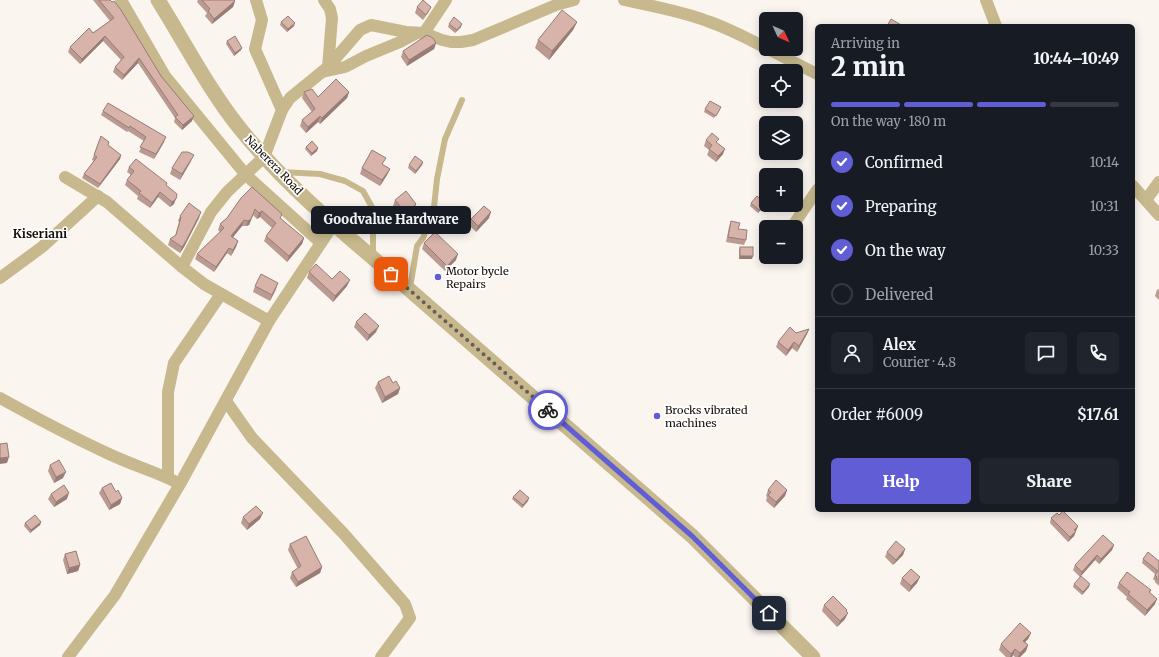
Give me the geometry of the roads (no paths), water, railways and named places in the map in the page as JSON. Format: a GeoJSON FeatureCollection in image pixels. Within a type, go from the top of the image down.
{"type":"FeatureCollection","features":[{"type":"Feature","properties":{"kind":"street"},"geometry":{"type":"LineString","coordinates":[[120,0],[165,76],[246,175],[321,243]]}},
{"type":"Feature","properties":{"kind":"street","name":"Naberera Road"},"geometry":{"type":"LineString","coordinates":[[158,0],[221,103],[264,157],[333,225],[410,290],[692,536],[813,657]]}},
{"type":"Feature","properties":{"kind":"street"},"geometry":{"type":"LineString","coordinates":[[256,0],[262,20],[255,49],[282,110]]}},
{"type":"Feature","properties":{"kind":"street"},"geometry":{"type":"LineString","coordinates":[[324,0],[330,9],[332,18],[324,70]]}},
{"type":"Feature","properties":{"kind":"street"},"geometry":{"type":"LineString","coordinates":[[324,70],[346,67],[366,56],[421,32],[446,0]]}},
{"type":"Feature","properties":{"kind":"street"},"geometry":{"type":"LineString","coordinates":[[182,267],[211,212],[227,192],[264,157],[282,110],[294,93],[324,70],[360,30],[371,25],[406,32],[421,32],[442,40],[461,42],[473,40],[556,5],[574,0]]}},
{"type":"Feature","properties":{"kind":"street"},"geometry":{"type":"LineString","coordinates":[[624,0],[690,15],[730,30],[759,45]]}},
{"type":"Feature","properties":{"kind":"street"},"geometry":{"type":"LineString","coordinates":[[986,0],[995,24]]}},
{"type":"Feature","properties":{"kind":"street"},"geometry":{"type":"LineString","coordinates":[[781,56],[815,73]]}},
{"type":"Feature","properties":{"kind":"street"},"geometry":{"type":"LineString","coordinates":[[65,177],[98,196],[116,209],[182,267],[204,284],[269,321]]}},
{"type":"Feature","properties":{"kind":"street"},"geometry":{"type":"LineString","coordinates":[[1146,200],[1159,182]]}},
{"type":"Feature","properties":{"kind":"street"},"geometry":{"type":"LineString","coordinates":[[1135,188],[1159,215]]}},
{"type":"Feature","properties":{"kind":"street"},"geometry":{"type":"LineString","coordinates":[[797,220],[815,193]]}},
{"type":"Feature","properties":{"kind":"street"},"geometry":{"type":"LineString","coordinates":[[0,278],[42,247],[98,196]]}},
{"type":"Feature","properties":{"kind":"street"},"geometry":{"type":"LineString","coordinates":[[68,657],[115,595],[180,484],[269,321],[333,225]]}},
{"type":"Feature","properties":{"kind":"street"},"geometry":{"type":"LineString","coordinates":[[168,478],[168,392],[174,363],[220,294]]}},
{"type":"Feature","properties":{"kind":"street"},"geometry":{"type":"LineString","coordinates":[[0,398],[38,420],[180,484]]}},
{"type":"Feature","properties":{"kind":"street"},"geometry":{"type":"LineString","coordinates":[[226,401],[252,438],[344,534],[405,604],[410,618],[381,657]]}},
{"type":"Feature","properties":{"kind":"lane"},"geometry":{"type":"LineString","coordinates":[[410,290],[417,246],[423,238],[434,206],[437,179],[445,139],[462,100]]}},
{"type":"Feature","properties":{"kind":"lane"},"geometry":{"type":"LineString","coordinates":[[279,172],[320,174],[345,181],[363,191],[373,209],[373,258]]}},
{"type":"Feature","properties":{"kind":"place","name":"Goodvalue Hardware"},"geometry":{"type":"Point","coordinates":[391,274]}},
{"type":"Feature","properties":{"kind":"place","name":"Motor bycle Repairs"},"geometry":{"type":"Point","coordinates":[438,277]}},
{"type":"Feature","properties":{"kind":"place","name":"Brocks vibrated machines"},"geometry":{"type":"Point","coordinates":[657,416]}},
{"type":"Feature","properties":{"kind":"district","name":"Kiseriani"},"geometry":{"type":"Point","coordinates":[40,234]}}]}
